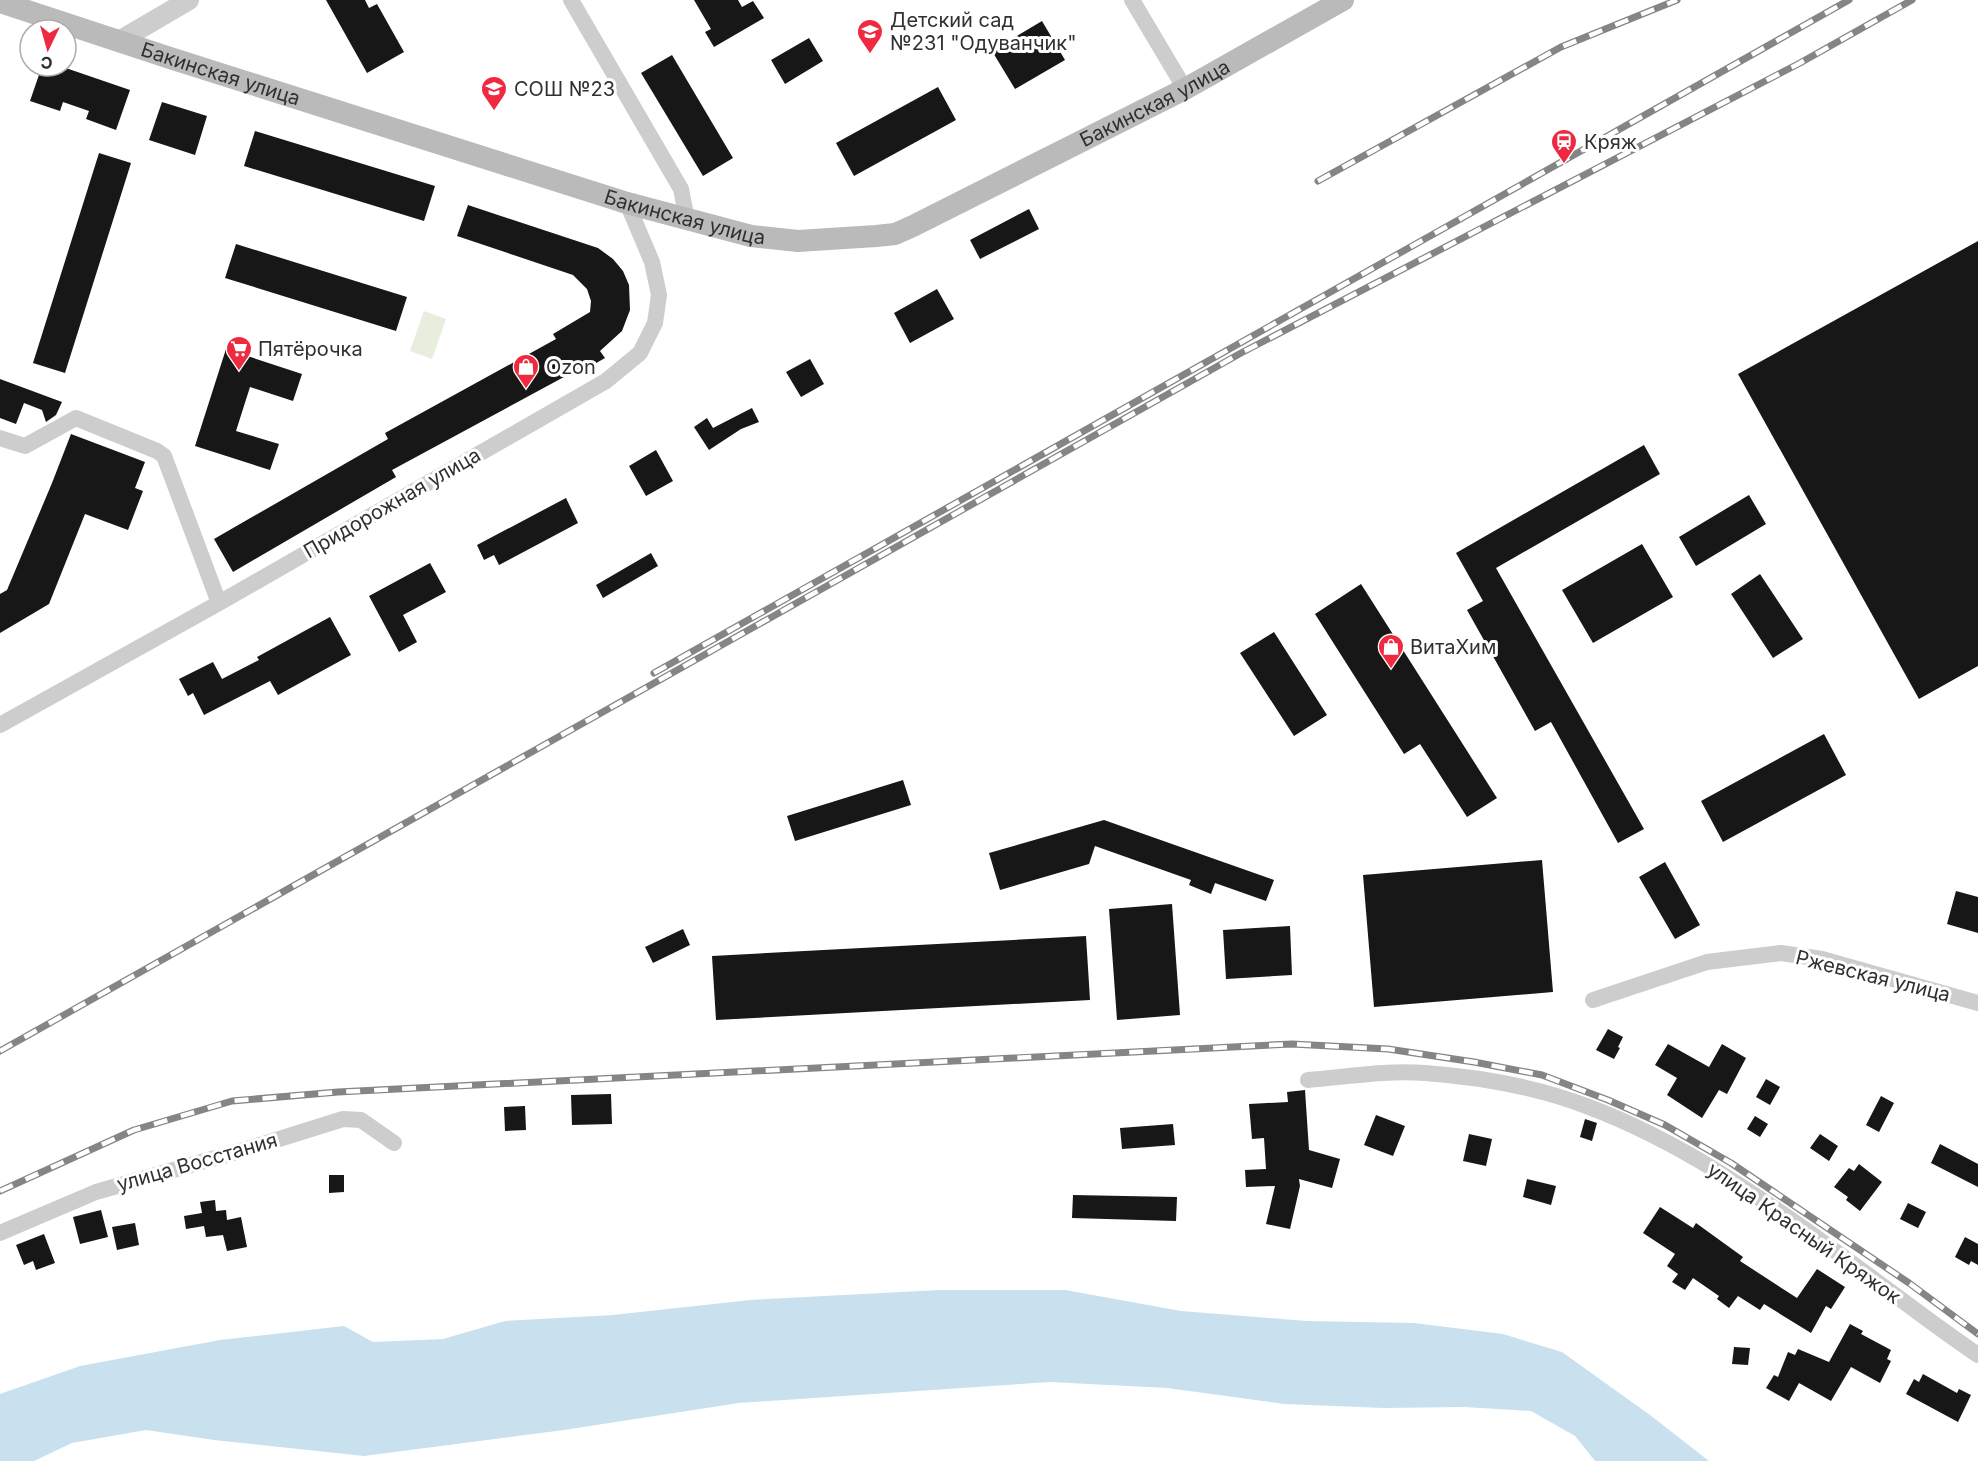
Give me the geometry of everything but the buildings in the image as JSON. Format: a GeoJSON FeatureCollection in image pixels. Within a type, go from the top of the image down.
{"type":"FeatureCollection","features":[{"type":"Feature","properties":{"kind":"main road","name":"Бакинская улица"},"geometry":{"type":"LineString","coordinates":[[0,2],[627,203],[752,236],[798,242],[895,234],[914,226],[1185,89],[1343,0]]}},
{"type":"Feature","properties":{"kind":"street"},"geometry":{"type":"LineString","coordinates":[[119,41],[189,0]]}},
{"type":"Feature","properties":{"kind":"street"},"geometry":{"type":"LineString","coordinates":[[571,0],[681,189],[687,219]]}},
{"type":"Feature","properties":{"kind":"street"},"geometry":{"type":"LineString","coordinates":[[1132,0],[1185,89]]}},
{"type":"Feature","properties":{"kind":"street","name":"Придорожная улица"},"geometry":{"type":"LineString","coordinates":[[0,725],[219,603],[606,381],[640,353],[655,323],[659,295],[652,262],[627,203]]}},
{"type":"Feature","properties":{"kind":"street"},"geometry":{"type":"LineString","coordinates":[[0,438],[25,446],[76,418],[157,451],[164,456],[219,603]]}},
{"type":"Feature","properties":{"kind":"street","name":"Ржевская улица"},"geometry":{"type":"LineString","coordinates":[[1593,1000],[1707,962],[1781,953],[1822,959],[1978,1003]]}},
{"type":"Feature","properties":{"kind":"street","name":"улица Красный Кряжок"},"geometry":{"type":"LineString","coordinates":[[1308,1080],[1376,1074],[1424,1073],[1509,1084],[1587,1106],[1630,1124],[1727,1176],[1835,1250],[1949,1336],[1978,1355]]}},
{"type":"Feature","properties":{"kind":"street","name":"улица Восстания"},"geometry":{"type":"LineString","coordinates":[[0,1233],[96,1192],[343,1119],[361,1120],[394,1143]]}},
{"type":"Feature","properties":{"kind":"green space"},"geometry":{"type":"Polygon","coordinates":[[[424,311],[446,319],[432,359],[410,351],[424,311]]]}},
{"type":"Feature","properties":{"kind":"water"},"geometry":{"type":"Polygon","coordinates":[[[940,1290],[1065,1290],[1181,1311],[1306,1321],[1414,1323],[1503,1334],[1562,1352],[1650,1415],[1709,1461],[1595,1461],[1575,1436],[1531,1411],[1464,1407],[1384,1408],[1284,1404],[1167,1388],[1050,1382],[739,1403],[564,1430],[364,1456],[214,1440],[146,1430],[72,1443],[34,1461],[0,1461],[0,1394],[80,1366],[220,1340],[344,1326],[373,1342],[443,1339],[505,1321],[613,1315],[750,1300],[940,1290]]]}},
{"type":"Feature","properties":{"kind":"railway"},"geometry":{"type":"LineString","coordinates":[[1318,181],[1561,47],[1677,0]]}},
{"type":"Feature","properties":{"kind":"railway"},"geometry":{"type":"LineString","coordinates":[[654,673],[1849,0]]}},
{"type":"Feature","properties":{"kind":"railway"},"geometry":{"type":"LineString","coordinates":[[0,1051],[1241,353],[1800,63],[1912,0]]}},
{"type":"Feature","properties":{"kind":"railway"},"geometry":{"type":"LineString","coordinates":[[0,1191],[134,1130],[232,1101],[338,1092],[1292,1044],[1388,1049],[1542,1075],[1665,1125],[1731,1163],[1909,1283],[1978,1334]]}},
{"type":"Feature","properties":{"kind":"place","name":"Детский сад №231 \"Одуванчик\""},"geometry":{"type":"Point","coordinates":[870,55]}},
{"type":"Feature","properties":{"kind":"place","name":"СОШ №23"},"geometry":{"type":"Point","coordinates":[494,112]}},
{"type":"Feature","properties":{"kind":"place","name":"Кряж"},"geometry":{"type":"Point","coordinates":[1564,165]}},
{"type":"Feature","properties":{"kind":"place","name":"Пятёрочка"},"geometry":{"type":"Point","coordinates":[239,372]}},
{"type":"Feature","properties":{"kind":"place","name":"Ozon"},"geometry":{"type":"Point","coordinates":[526,390]}},
{"type":"Feature","properties":{"kind":"place","name":"ВитаХим"},"geometry":{"type":"Point","coordinates":[1391,670]}}]}
